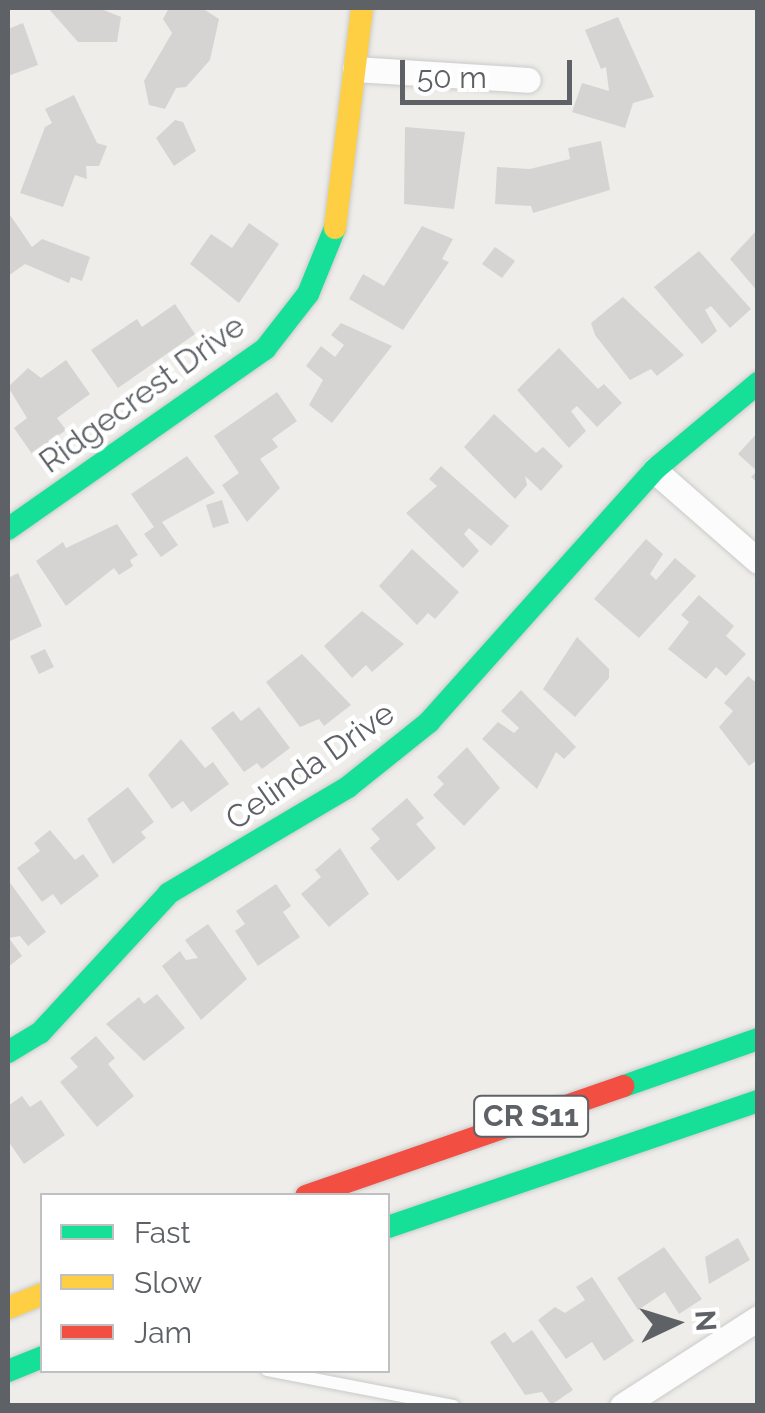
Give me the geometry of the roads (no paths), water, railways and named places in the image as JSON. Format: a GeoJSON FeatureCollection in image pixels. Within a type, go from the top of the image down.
{"type":"FeatureCollection","features":[{"type":"Feature","properties":{"kind":"street","name":"Ridgecrest Drive"},"geometry":{"type":"LineString","coordinates":[[8,529],[265,349],[308,294],[338,221],[362,8]]}},
{"type":"Feature","properties":{"kind":"street"},"geometry":{"type":"LineString","coordinates":[[355,69],[528,80]]}},
{"type":"Feature","properties":{"kind":"street","name":"Celinda Drive"},"geometry":{"type":"LineString","coordinates":[[8,1052],[40,1033],[170,894],[348,787],[429,722],[654,470],[758,384]]}},
{"type":"Feature","properties":{"kind":"street"},"geometry":{"type":"LineString","coordinates":[[654,470],[758,561]]}},
{"type":"Feature","properties":{"kind":"street","name":"CR S11"},"geometry":{"type":"LineString","coordinates":[[315,1193],[758,1038]]}},
{"type":"Feature","properties":{"kind":"street","name":"CR S11"},"geometry":{"type":"LineString","coordinates":[[390,1226],[758,1102]]}},
{"type":"Feature","properties":{"kind":"street"},"geometry":{"type":"LineString","coordinates":[[8,1308],[40,1295]]}},
{"type":"Feature","properties":{"kind":"street"},"geometry":{"type":"LineString","coordinates":[[622,1406],[758,1318]]}},
{"type":"Feature","properties":{"kind":"street"},"geometry":{"type":"LineString","coordinates":[[8,1371],[40,1358]]}},
{"type":"Feature","properties":{"kind":"lane"},"geometry":{"type":"LineString","coordinates":[[283,1373],[454,1406]]}}]}
